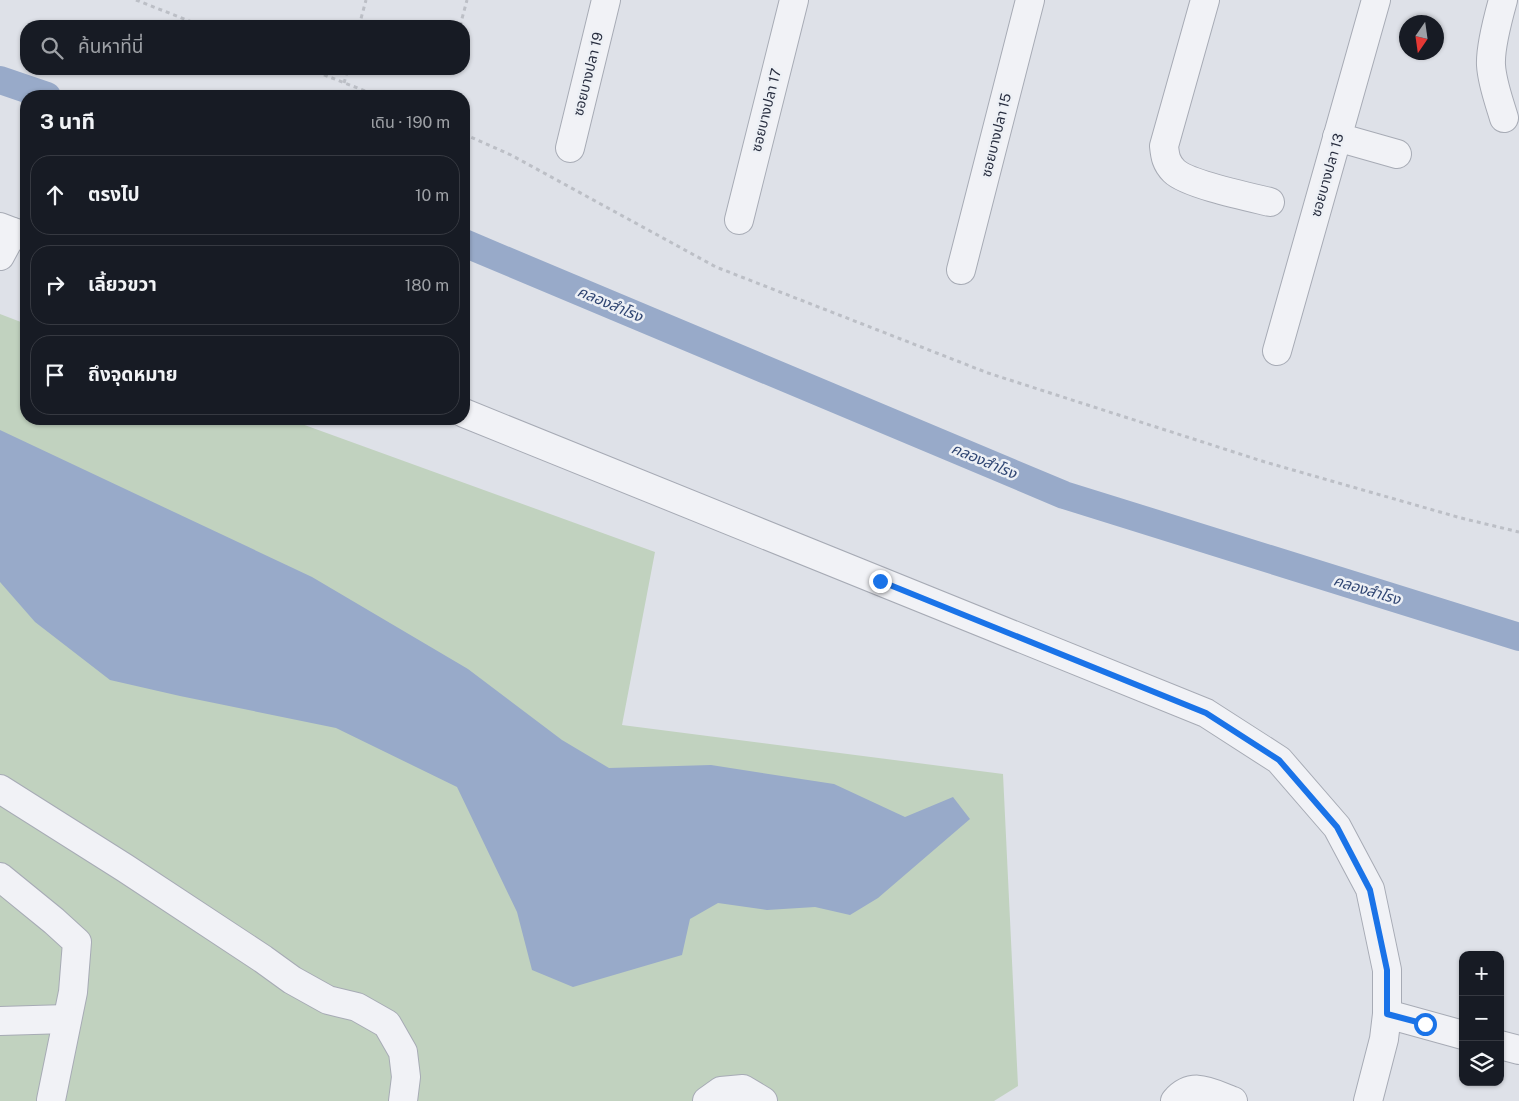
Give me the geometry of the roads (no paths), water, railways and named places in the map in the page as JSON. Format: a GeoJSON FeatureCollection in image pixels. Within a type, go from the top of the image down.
{"type":"FeatureCollection","features":[{"type":"Feature","properties":{"kind":"street","name":"ซอยบางปลา 19"},"geometry":{"type":"LineString","coordinates":[[570,148],[606,0]]}},
{"type":"Feature","properties":{"kind":"street","name":"ซอยบางปลา 17"},"geometry":{"type":"LineString","coordinates":[[739,220],[794,0]]}},
{"type":"Feature","properties":{"kind":"street","name":"ซอยบางปลา 15"},"geometry":{"type":"LineString","coordinates":[[961,270],[1030,0]]}},
{"type":"Feature","properties":{"kind":"street"},"geometry":{"type":"LineString","coordinates":[[1205,0],[1164,146],[1166,160],[1175,172],[1198,183],[1270,202]]}},
{"type":"Feature","properties":{"kind":"street","name":"ซอยบางปลา 13"},"geometry":{"type":"LineString","coordinates":[[1277,351],[1376,0]]}},
{"type":"Feature","properties":{"kind":"street"},"geometry":{"type":"LineString","coordinates":[[1503,0],[1497,20],[1491,64],[1494,85],[1504,118]]}},
{"type":"Feature","properties":{"kind":"street"},"geometry":{"type":"LineString","coordinates":[[1337,137],[1397,154]]}},
{"type":"Feature","properties":{"kind":"street"},"geometry":{"type":"LineString","coordinates":[[0,256],[13,232]]}},
{"type":"Feature","properties":{"kind":"street"},"geometry":{"type":"LineString","coordinates":[[470,415],[1206,713],[1279,760],[1337,827],[1370,890],[1387,970],[1387,1014],[1384,1039],[1368,1101]]}},
{"type":"Feature","properties":{"kind":"street"},"geometry":{"type":"LineString","coordinates":[[0,789],[125,868],[292,980],[328,1000],[357,1007],[387,1024],[404,1052],[406,1078],[403,1101]]}},
{"type":"Feature","properties":{"kind":"street"},"geometry":{"type":"LineString","coordinates":[[0,877],[54,920],[76,942],[73,992],[51,1101]]}},
{"type":"Feature","properties":{"kind":"street"},"geometry":{"type":"LineString","coordinates":[[1387,1014],[1459,1033]]}},
{"type":"Feature","properties":{"kind":"street"},"geometry":{"type":"LineString","coordinates":[[0,1021],[67,1019]]}},
{"type":"Feature","properties":{"kind":"street"},"geometry":{"type":"LineString","coordinates":[[1504,1046],[1519,1050]]}},
{"type":"Feature","properties":{"kind":"street"},"geometry":{"type":"LineString","coordinates":[[1175,1101],[1182,1093],[1198,1088],[1233,1101]]}},
{"type":"Feature","properties":{"kind":"street"},"geometry":{"type":"LineString","coordinates":[[707,1101],[721,1090],[743,1090],[763,1101]]}},
{"type":"Feature","properties":{"kind":"water"},"geometry":{"type":"Polygon","coordinates":[[[0,430],[312,577],[468,669],[562,740],[609,768],[711,765],[834,784],[905,817],[953,797],[970,819],[878,898],[850,915],[815,907],[767,910],[718,903],[690,919],[682,955],[573,987],[532,970],[517,912],[457,787],[336,728],[110,680],[35,622],[0,582],[0,430]]]}},
{"type":"Feature","properties":{"kind":"waterway","name":"คลองสำโรง"},"geometry":{"type":"LineString","coordinates":[[0,80],[29,90]]}},
{"type":"Feature","properties":{"kind":"waterway","name":"คลองสำโรง"},"geometry":{"type":"LineString","coordinates":[[470,246],[1064,495],[1519,637]]}}]}
